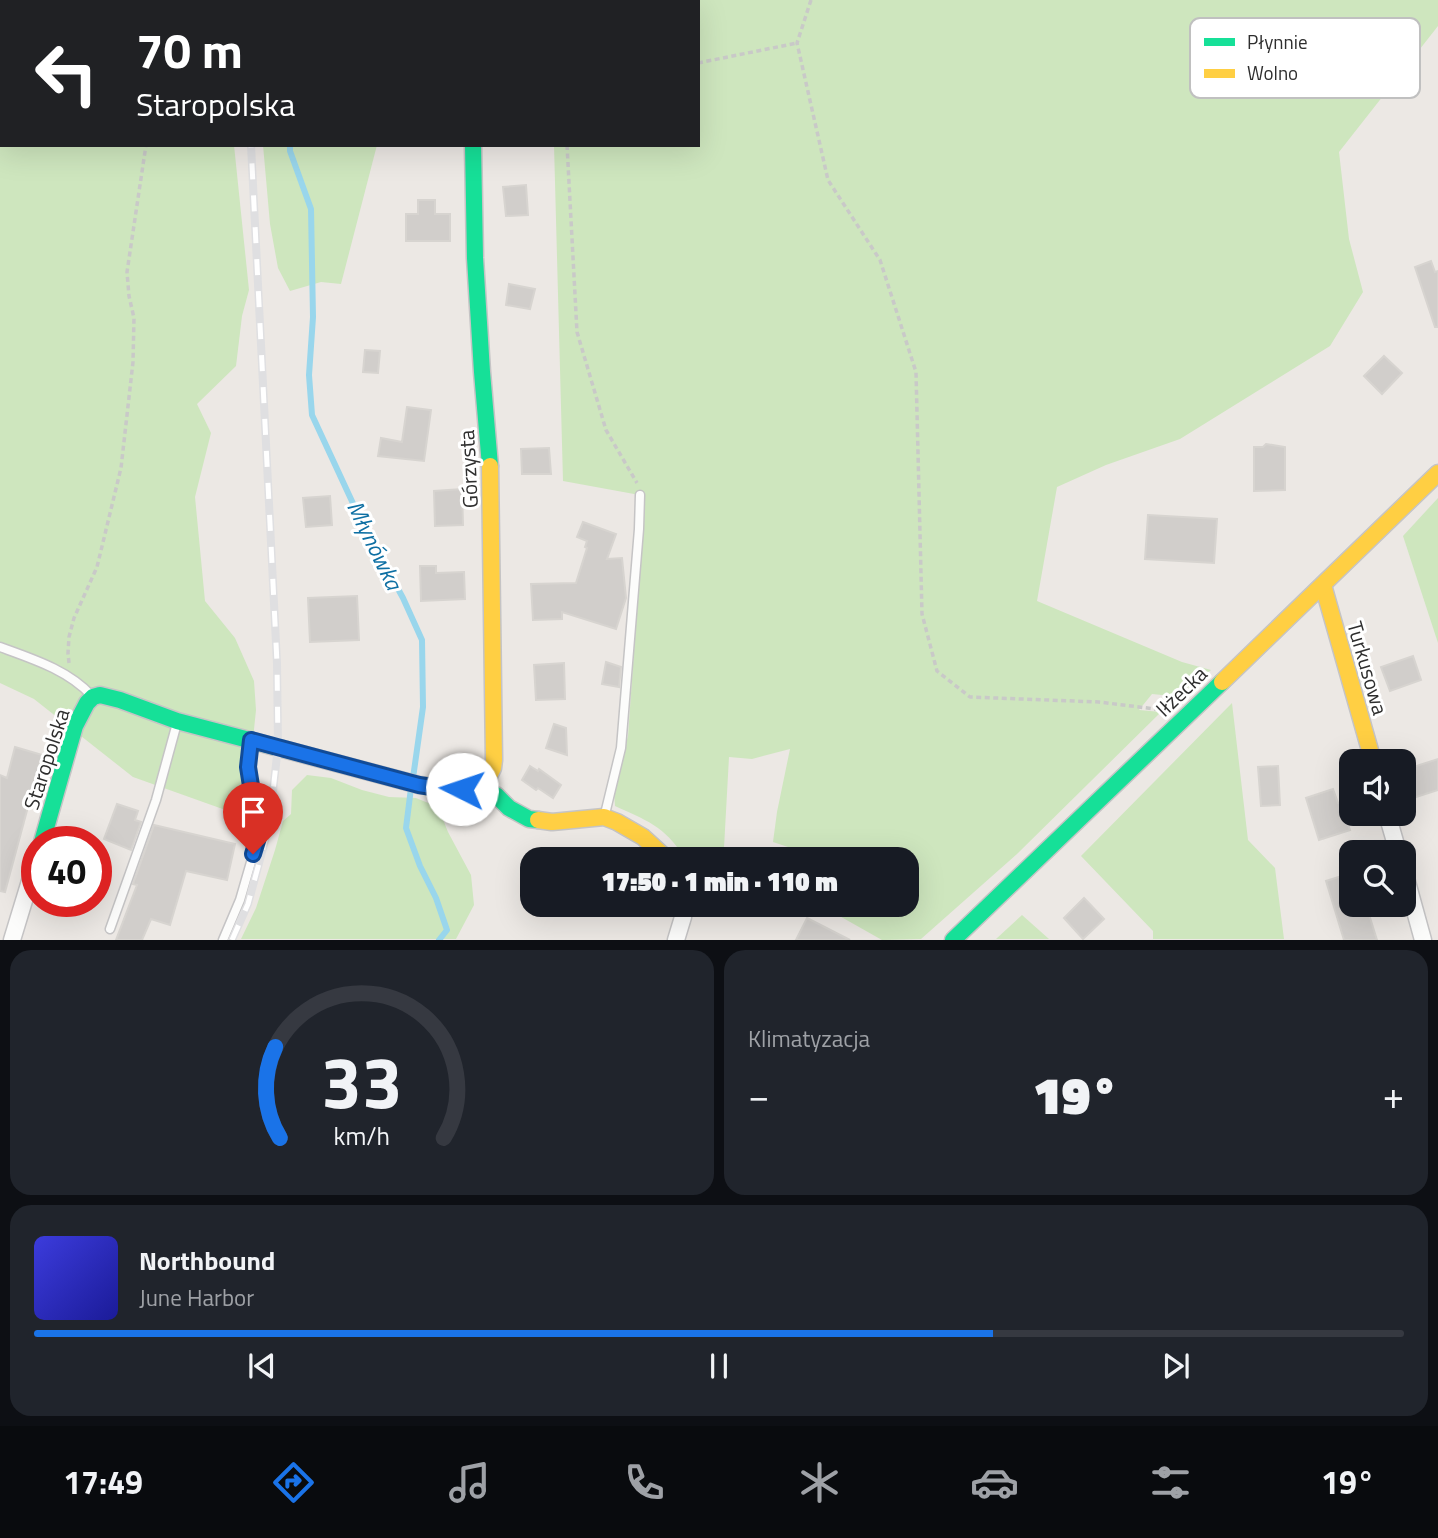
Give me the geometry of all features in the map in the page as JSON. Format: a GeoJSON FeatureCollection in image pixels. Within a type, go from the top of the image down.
{"type":"FeatureCollection","features":[{"type":"Feature","properties":{"kind":"street","name":"Górzysta"},"geometry":{"type":"LineString","coordinates":[[473,147],[475,258],[491,477],[494,761],[483,788]]}},
{"type":"Feature","properties":{"kind":"street","name":"Iłżecka"},"geometry":{"type":"LineString","coordinates":[[953,940],[1438,473]]}},
{"type":"Feature","properties":{"kind":"street","name":"Turkusowa"},"geometry":{"type":"LineString","coordinates":[[1322,586],[1370,749]]}},
{"type":"Feature","properties":{"kind":"street","name":"Staropolska"},"geometry":{"type":"LineString","coordinates":[[46,826],[75,726],[93,697],[107,695],[177,720],[251,740]]}},
{"type":"Feature","properties":{"kind":"street"},"geometry":{"type":"LineString","coordinates":[[251,740],[419,785],[454,789],[483,788],[529,819],[552,822],[604,817],[643,837],[654,847]]}},
{"type":"Feature","properties":{"kind":"street"},"geometry":{"type":"LineString","coordinates":[[12,940],[21,910]]}},
{"type":"Feature","properties":{"kind":"street"},"geometry":{"type":"LineString","coordinates":[[1416,915],[1423,940]]}},
{"type":"Feature","properties":{"kind":"street"},"geometry":{"type":"LineString","coordinates":[[676,940],[683,917]]}},
{"type":"Feature","properties":{"kind":"lane"},"geometry":{"type":"LineString","coordinates":[[604,817],[621,748],[639,529],[639,495]]}},
{"type":"Feature","properties":{"kind":"lane"},"geometry":{"type":"LineString","coordinates":[[0,647],[73,678],[93,697]]}},
{"type":"Feature","properties":{"kind":"lane"},"geometry":{"type":"LineString","coordinates":[[110,929],[156,800],[177,720]]}},
{"type":"Feature","properties":{"kind":"lane"},"geometry":{"type":"LineString","coordinates":[[223,940],[240,900],[260,831],[260,810],[252,792],[248,767],[251,740]]}},
{"type":"Feature","properties":{"kind":"path"},"geometry":{"type":"LineString","coordinates":[[811,0],[797,43],[828,180],[880,260],[916,372],[922,614],[937,671],[970,696],[1100,702],[1190,713]]}},
{"type":"Feature","properties":{"kind":"path"},"geometry":{"type":"LineString","coordinates":[[700,63],[797,43]]}},
{"type":"Feature","properties":{"kind":"path"},"geometry":{"type":"LineString","coordinates":[[73,678],[68,653],[69,638],[74,618],[97,567],[121,468],[133,362],[134,318],[127,272],[146,147]]}},
{"type":"Feature","properties":{"kind":"path"},"geometry":{"type":"LineString","coordinates":[[567,147],[577,332],[606,430],[640,488],[639,495]]}},
{"type":"Feature","properties":{"kind":"green space"},"geometry":{"type":"Polygon","coordinates":[[[700,0],[1438,0],[1438,26],[1420,49],[1420,18],[1190,18],[1190,98],[1381,98],[1339,152],[1349,239],[1363,292],[1330,346],[1180,439],[1106,465],[1057,487],[1037,601],[1182,662],[1211,670],[1172,696],[1152,694],[1139,710],[1161,712],[1017,854],[921,939],[882,940],[841,917],[919,917],[919,847],[788,847],[773,842],[790,749],[752,759],[729,757],[724,847],[677,847],[662,831],[615,806],[614,792],[628,736],[645,496],[563,481],[554,147],[700,147],[700,0]]]}},
{"type":"Feature","properties":{"kind":"green space"},"geometry":{"type":"Polygon","coordinates":[[[0,147],[234,147],[249,290],[242,316],[236,366],[197,404],[211,433],[195,497],[205,601],[235,638],[254,681],[256,710],[245,817],[133,777],[34,699],[0,683],[0,147]]]}},
{"type":"Feature","properties":{"kind":"green space"},"geometry":{"type":"Polygon","coordinates":[[[263,147],[376,147],[341,284],[321,282],[290,291],[278,268],[270,224],[263,147]]]}},
{"type":"Feature","properties":{"kind":"green space"},"geometry":{"type":"Polygon","coordinates":[[[1438,498],[1438,643],[1403,536],[1438,498]]]}},
{"type":"Feature","properties":{"kind":"green space"},"geometry":{"type":"Polygon","coordinates":[[[1232,703],[1248,840],[1275,868],[1284,939],[1153,939],[1153,931],[1081,856],[1232,703]]]}},
{"type":"Feature","properties":{"kind":"green space"},"geometry":{"type":"Polygon","coordinates":[[[307,775],[331,778],[389,797],[416,798],[438,807],[471,875],[474,905],[456,939],[241,939],[256,908],[283,821],[291,814],[292,790],[307,775]]]}},
{"type":"Feature","properties":{"kind":"green space"},"geometry":{"type":"Polygon","coordinates":[[[1022,915],[1049,939],[996,939],[1022,915]]]}},
{"type":"Feature","properties":{"kind":"building"},"geometry":{"type":"Polygon","coordinates":[[[526,185],[528,215],[506,216],[503,187],[526,185]]]}},
{"type":"Feature","properties":{"kind":"building"},"geometry":{"type":"Polygon","coordinates":[[[418,200],[435,200],[435,214],[450,214],[450,241],[406,241],[406,214],[418,214],[418,200]]]}},
{"type":"Feature","properties":{"kind":"building"},"geometry":{"type":"Polygon","coordinates":[[[1431,261],[1435,272],[1438,271],[1438,327],[1435,327],[1415,267],[1431,261]]]}},
{"type":"Feature","properties":{"kind":"building"},"geometry":{"type":"Polygon","coordinates":[[[509,284],[535,289],[530,309],[506,305],[509,284]]]}},
{"type":"Feature","properties":{"kind":"building"},"geometry":{"type":"Polygon","coordinates":[[[365,350],[380,351],[378,373],[363,372],[365,350]]]}},
{"type":"Feature","properties":{"kind":"building"},"geometry":{"type":"Polygon","coordinates":[[[1384,356],[1402,373],[1382,394],[1364,376],[1384,356]]]}},
{"type":"Feature","properties":{"kind":"building"},"geometry":{"type":"Polygon","coordinates":[[[407,407],[431,410],[424,461],[378,456],[381,438],[402,442],[407,407]]]}},
{"type":"Feature","properties":{"kind":"building"},"geometry":{"type":"Polygon","coordinates":[[[1266,444],[1285,447],[1285,490],[1254,491],[1254,447],[1263,447],[1266,444]]]}},
{"type":"Feature","properties":{"kind":"building"},"geometry":{"type":"Polygon","coordinates":[[[549,448],[551,474],[522,474],[521,449],[549,448]]]}},
{"type":"Feature","properties":{"kind":"building"},"geometry":{"type":"Polygon","coordinates":[[[462,489],[463,525],[435,526],[434,491],[462,489]]]}},
{"type":"Feature","properties":{"kind":"building"},"geometry":{"type":"Polygon","coordinates":[[[330,496],[332,525],[306,527],[303,498],[330,496]]]}},
{"type":"Feature","properties":{"kind":"building"},"geometry":{"type":"Polygon","coordinates":[[[1148,515],[1217,519],[1214,563],[1145,559],[1148,515]]]}},
{"type":"Feature","properties":{"kind":"building"},"geometry":{"type":"Polygon","coordinates":[[[583,522],[616,534],[607,559],[622,558],[626,598],[616,629],[562,612],[562,619],[533,620],[531,584],[576,583],[587,548],[587,541],[577,537],[583,522]]]}},
{"type":"Feature","properties":{"kind":"building"},"geometry":{"type":"Polygon","coordinates":[[[420,566],[436,566],[436,573],[464,572],[465,599],[421,601],[420,566]]]}},
{"type":"Feature","properties":{"kind":"building"},"geometry":{"type":"Polygon","coordinates":[[[357,596],[359,640],[310,642],[308,598],[357,596]]]}},
{"type":"Feature","properties":{"kind":"building"},"geometry":{"type":"Polygon","coordinates":[[[1413,656],[1421,680],[1390,691],[1381,667],[1413,656]]]}},
{"type":"Feature","properties":{"kind":"building"},"geometry":{"type":"Polygon","coordinates":[[[606,662],[621,667],[619,687],[602,684],[606,662]]]}},
{"type":"Feature","properties":{"kind":"building"},"geometry":{"type":"Polygon","coordinates":[[[564,663],[565,699],[536,700],[534,665],[564,663]]]}},
{"type":"Feature","properties":{"kind":"building"},"geometry":{"type":"Polygon","coordinates":[[[554,724],[566,728],[567,755],[546,748],[554,724]]]}},
{"type":"Feature","properties":{"kind":"building"},"geometry":{"type":"Polygon","coordinates":[[[15,747],[42,755],[5,892],[0,891],[0,775],[7,778],[15,747]]]}},
{"type":"Feature","properties":{"kind":"building"},"geometry":{"type":"Polygon","coordinates":[[[1438,759],[1438,790],[1416,797],[1416,766],[1438,759]]]}},
{"type":"Feature","properties":{"kind":"building"},"geometry":{"type":"Polygon","coordinates":[[[530,766],[538,771],[539,769],[561,785],[553,798],[522,780],[530,766]]]}},
{"type":"Feature","properties":{"kind":"building"},"geometry":{"type":"Polygon","coordinates":[[[1278,766],[1280,805],[1261,806],[1258,767],[1278,766]]]}},
{"type":"Feature","properties":{"kind":"building"},"geometry":{"type":"Polygon","coordinates":[[[1333,789],[1339,803],[1339,826],[1349,826],[1350,830],[1319,840],[1306,798],[1333,789]]]}},
{"type":"Feature","properties":{"kind":"building"},"geometry":{"type":"Polygon","coordinates":[[[117,804],[138,811],[135,820],[141,822],[131,850],[112,842],[112,826],[109,826],[117,804]]]}},
{"type":"Feature","properties":{"kind":"building"},"geometry":{"type":"Polygon","coordinates":[[[154,825],[235,844],[227,880],[186,871],[170,925],[151,919],[142,940],[116,940],[137,885],[133,884],[154,825]]]}},
{"type":"Feature","properties":{"kind":"building"},"geometry":{"type":"Polygon","coordinates":[[[1339,877],[1339,917],[1370,917],[1377,940],[1344,940],[1326,881],[1339,877]]]}},
{"type":"Feature","properties":{"kind":"building"},"geometry":{"type":"Polygon","coordinates":[[[1084,898],[1104,919],[1083,939],[1064,918],[1084,898]]]}},
{"type":"Feature","properties":{"kind":"building"},"geometry":{"type":"Polygon","coordinates":[[[807,918],[850,940],[796,940],[807,918]]]}},
{"type":"Feature","properties":{"kind":"waterway","name":"Młynówka"},"geometry":{"type":"LineString","coordinates":[[290,147],[311,209],[313,317],[309,375],[312,415],[363,525],[403,598],[422,640],[423,707],[413,778]]}},
{"type":"Feature","properties":{"kind":"waterway","name":"Młynówka"},"geometry":{"type":"LineString","coordinates":[[411,788],[406,828],[447,930],[439,940]]}},
{"type":"Feature","properties":{"kind":"railway"},"geometry":{"type":"LineString","coordinates":[[232,940],[248,904],[269,826],[278,747],[277,663],[251,147]]}},
{"type":"Feature","properties":{"kind":"traffic: fast"},"geometry":{"type":"LineString","coordinates":[[473,147],[475,258],[490,466]]}},
{"type":"Feature","properties":{"kind":"traffic: fast"},"geometry":{"type":"LineString","coordinates":[[953,940],[1222,682]]}},
{"type":"Feature","properties":{"kind":"traffic: fast"},"geometry":{"type":"LineString","coordinates":[[47,826],[75,726],[87,703],[100,695],[177,721],[419,785],[454,789],[483,788],[496,795],[509,808],[529,819],[538,820]]}},
{"type":"Feature","properties":{"kind":"traffic: slow"},"geometry":{"type":"LineString","coordinates":[[483,788],[494,760],[490,466]]}},
{"type":"Feature","properties":{"kind":"traffic: slow"},"geometry":{"type":"LineString","coordinates":[[1222,682],[1438,473]]}},
{"type":"Feature","properties":{"kind":"traffic: slow"},"geometry":{"type":"LineString","coordinates":[[1323,585],[1370,749]]}},
{"type":"Feature","properties":{"kind":"traffic: slow"},"geometry":{"type":"LineString","coordinates":[[538,820],[552,822],[604,817],[643,837],[654,847]]}},
{"type":"Feature","properties":{"kind":"route"},"geometry":{"type":"LineString","coordinates":[[253,854],[260,831],[260,810],[252,792],[248,767],[251,740],[419,785],[462,789]]}}]}
